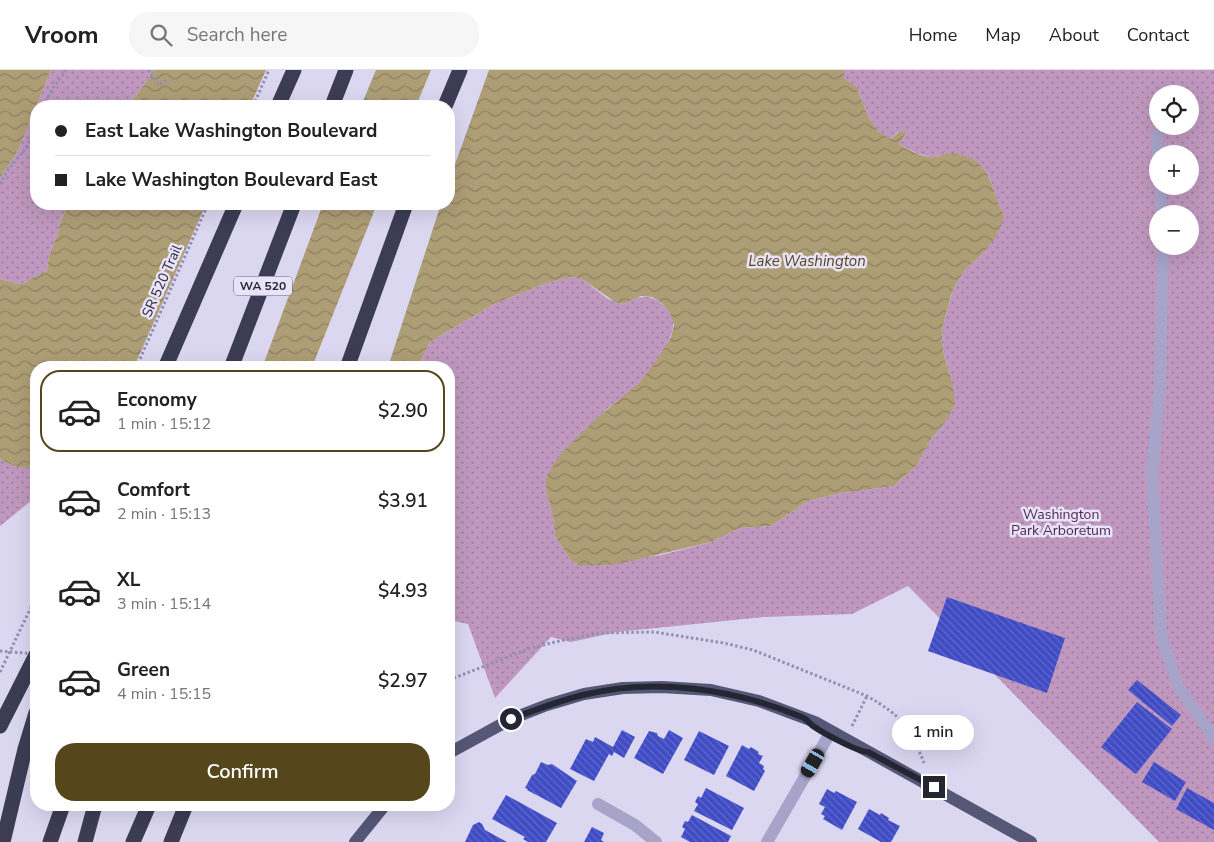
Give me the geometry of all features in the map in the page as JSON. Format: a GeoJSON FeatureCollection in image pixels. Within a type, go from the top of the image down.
{"type":"FeatureCollection","features":[{"type":"Feature","properties":{"kind":"highway"},"geometry":{"type":"LineString","coordinates":[[281,100],[294,70]]}},
{"type":"Feature","properties":{"kind":"highway"},"geometry":{"type":"LineString","coordinates":[[334,100],[346,70]]}},
{"type":"Feature","properties":{"kind":"highway"},"geometry":{"type":"LineString","coordinates":[[448,100],[460,70]]}},
{"type":"Feature","properties":{"kind":"highway"},"geometry":{"type":"LineString","coordinates":[[168,361],[233,210]]}},
{"type":"Feature","properties":{"kind":"highway","name":"WA 520"},"geometry":{"type":"LineString","coordinates":[[234,361],[292,210]]}},
{"type":"Feature","properties":{"kind":"highway"},"geometry":{"type":"LineString","coordinates":[[350,361],[404,210]]}},
{"type":"Feature","properties":{"kind":"highway"},"geometry":{"type":"LineString","coordinates":[[0,726],[30,666]]}},
{"type":"Feature","properties":{"kind":"highway"},"geometry":{"type":"LineString","coordinates":[[3,842],[30,733]]}},
{"type":"Feature","properties":{"kind":"highway"},"geometry":{"type":"LineString","coordinates":[[50,842],[61,811]]}},
{"type":"Feature","properties":{"kind":"highway"},"geometry":{"type":"LineString","coordinates":[[85,842],[93,811]]}},
{"type":"Feature","properties":{"kind":"highway"},"geometry":{"type":"LineString","coordinates":[[133,842],[146,811]]}},
{"type":"Feature","properties":{"kind":"highway"},"geometry":{"type":"LineString","coordinates":[[171,842],[184,811]]}},
{"type":"Feature","properties":{"kind":"main road"},"geometry":{"type":"LineString","coordinates":[[455,750],[511,719],[547,705],[584,694],[623,688],[662,687],[720,692],[759,701],[815,722],[858,744],[868,752],[1031,842]]}},
{"type":"Feature","properties":{"kind":"main road"},"geometry":{"type":"LineString","coordinates":[[805,718],[813,726],[829,735],[862,752],[868,752]]}},
{"type":"Feature","properties":{"kind":"main road"},"geometry":{"type":"LineString","coordinates":[[355,842],[380,811]]}},
{"type":"Feature","properties":{"kind":"street"},"geometry":{"type":"LineString","coordinates":[[1157,135],[1158,145]]}},
{"type":"Feature","properties":{"kind":"street"},"geometry":{"type":"LineString","coordinates":[[1163,255],[1160,384],[1152,474],[1161,635],[1177,684],[1214,740]]}},
{"type":"Feature","properties":{"kind":"street"},"geometry":{"type":"LineString","coordinates":[[767,842],[829,735]]}},
{"type":"Feature","properties":{"kind":"street"},"geometry":{"type":"LineString","coordinates":[[598,804],[634,825],[656,842]]}},
{"type":"Feature","properties":{"kind":"path"},"geometry":{"type":"LineString","coordinates":[[47,100],[66,70]]}},
{"type":"Feature","properties":{"kind":"path"},"geometry":{"type":"LineString","coordinates":[[148,70],[159,85],[169,79]]}},
{"type":"Feature","properties":{"kind":"path"},"geometry":{"type":"LineString","coordinates":[[255,100],[270,70]]}},
{"type":"Feature","properties":{"kind":"path"},"geometry":{"type":"LineString","coordinates":[[0,184],[7,171],[26,148],[30,139]]}},
{"type":"Feature","properties":{"kind":"path","name":"SR 520 Trail"},"geometry":{"type":"LineString","coordinates":[[139,361],[205,210]]}},
{"type":"Feature","properties":{"kind":"path"},"geometry":{"type":"LineString","coordinates":[[0,672],[30,610]]}},
{"type":"Feature","properties":{"kind":"path"},"geometry":{"type":"LineString","coordinates":[[455,678],[528,649],[600,633],[654,632],[724,643],[753,650],[867,696],[900,718],[911,732],[925,766]]}},
{"type":"Feature","properties":{"kind":"path"},"geometry":{"type":"LineString","coordinates":[[0,651],[30,654]]}},
{"type":"Feature","properties":{"kind":"path"},"geometry":{"type":"LineString","coordinates":[[850,731],[867,696]]}},
{"type":"Feature","properties":{"kind":"green space"},"geometry":{"type":"Polygon","coordinates":[[[51,70],[155,70],[132,100],[38,100],[51,70]]]}},
{"type":"Feature","properties":{"kind":"green space","name":"Washington Park Arboretum"},"geometry":{"type":"Polygon","coordinates":[[[844,70],[1214,70],[1214,842],[1159,842],[908,586],[852,614],[764,617],[617,632],[571,642],[551,637],[495,698],[468,624],[455,621],[455,361],[421,361],[430,342],[494,304],[544,284],[573,277],[582,279],[608,299],[623,304],[636,298],[649,297],[664,305],[669,311],[673,322],[669,340],[654,365],[638,384],[597,419],[546,490],[553,517],[555,536],[571,561],[581,566],[661,555],[711,542],[740,528],[771,526],[808,501],[836,494],[894,486],[917,465],[931,439],[945,423],[952,381],[942,343],[943,326],[951,297],[957,282],[965,270],[984,252],[1004,215],[999,207],[990,179],[982,167],[947,154],[933,158],[916,153],[899,144],[907,132],[898,132],[891,139],[878,131],[868,116],[856,86],[843,79],[844,70]]]}},
{"type":"Feature","properties":{"kind":"green space"},"geometry":{"type":"Polygon","coordinates":[[[30,122],[30,210],[66,210],[49,256],[47,271],[25,283],[18,284],[0,279],[0,178],[18,151],[30,122]]]}},
{"type":"Feature","properties":{"kind":"green space"},"geometry":{"type":"Polygon","coordinates":[[[0,459],[16,467],[30,466],[30,502],[0,526],[0,459]]]}},
{"type":"Feature","properties":{"kind":"water"},"geometry":{"type":"Polygon","coordinates":[[[0,70],[51,70],[39,100],[30,100],[30,122],[18,151],[0,178],[0,70]]]}},
{"type":"Feature","properties":{"kind":"water","name":"Lake Washington"},"geometry":{"type":"Polygon","coordinates":[[[155,70],[844,70],[844,79],[856,86],[868,116],[878,131],[891,139],[899,132],[907,132],[899,144],[922,155],[937,157],[955,154],[974,160],[989,177],[1004,215],[995,238],[984,252],[965,270],[957,282],[943,326],[942,343],[952,381],[955,404],[945,423],[931,439],[917,465],[894,486],[836,494],[808,501],[771,526],[740,528],[711,542],[618,564],[581,566],[571,561],[555,536],[553,517],[546,490],[546,477],[561,453],[598,417],[639,383],[671,337],[674,325],[670,313],[662,303],[652,297],[641,296],[623,304],[615,302],[582,279],[573,277],[544,284],[494,304],[430,342],[421,361],[30,361],[30,467],[13,466],[0,459],[0,279],[18,284],[25,283],[47,271],[49,256],[66,210],[455,210],[455,100],[132,100],[155,70]]]}},
{"type":"Feature","properties":{"kind":"pier"},"geometry":{"type":"Polygon","coordinates":[[[266,70],[376,70],[364,100],[253,100],[266,70]]]}},
{"type":"Feature","properties":{"kind":"pier"},"geometry":{"type":"Polygon","coordinates":[[[431,70],[489,70],[455,164],[455,100],[418,100],[431,70]]]}},
{"type":"Feature","properties":{"kind":"pier"},"geometry":{"type":"Polygon","coordinates":[[[203,210],[321,210],[265,361],[137,361],[203,210]]]}},
{"type":"Feature","properties":{"kind":"pier"},"geometry":{"type":"Polygon","coordinates":[[[375,210],[439,210],[390,361],[314,361],[375,210]]]}},
{"type":"Feature","properties":{"kind":"building"},"geometry":{"type":"Polygon","coordinates":[[[947,597],[1065,638],[1047,693],[928,651],[947,597]]]}},
{"type":"Feature","properties":{"kind":"building"},"geometry":{"type":"Polygon","coordinates":[[[1137,680],[1181,715],[1172,726],[1128,690],[1137,680]]]}},
{"type":"Feature","properties":{"kind":"building"},"geometry":{"type":"Polygon","coordinates":[[[1137,702],[1172,729],[1136,774],[1101,747],[1137,702]]]}},
{"type":"Feature","properties":{"kind":"building"},"geometry":{"type":"Polygon","coordinates":[[[622,730],[635,737],[624,758],[614,752],[612,756],[609,754],[594,781],[570,769],[586,739],[593,742],[595,737],[613,747],[622,730]]]}},
{"type":"Feature","properties":{"kind":"building"},"geometry":{"type":"Polygon","coordinates":[[[669,730],[683,738],[663,774],[634,758],[649,731],[657,733],[658,736],[664,739],[669,730]]]}},
{"type":"Feature","properties":{"kind":"building"},"geometry":{"type":"Polygon","coordinates":[[[699,731],[729,746],[714,775],[684,760],[699,731]]]}},
{"type":"Feature","properties":{"kind":"building"},"geometry":{"type":"Polygon","coordinates":[[[742,745],[749,749],[751,747],[763,756],[759,763],[764,766],[763,769],[765,771],[754,791],[726,776],[742,745]]]}},
{"type":"Feature","properties":{"kind":"building"},"geometry":{"type":"Polygon","coordinates":[[[541,762],[548,765],[552,764],[577,781],[561,808],[525,788],[541,762]]]}},
{"type":"Feature","properties":{"kind":"building"},"geometry":{"type":"Polygon","coordinates":[[[1154,762],[1186,782],[1175,801],[1142,782],[1154,762]]]}},
{"type":"Feature","properties":{"kind":"building"},"geometry":{"type":"Polygon","coordinates":[[[706,788],[744,808],[732,830],[694,811],[698,804],[695,802],[698,796],[701,798],[706,788]]]}},
{"type":"Feature","properties":{"kind":"building"},"geometry":{"type":"Polygon","coordinates":[[[1187,788],[1214,803],[1214,830],[1176,809],[1187,788]]]}},
{"type":"Feature","properties":{"kind":"building"},"geometry":{"type":"Polygon","coordinates":[[[827,789],[834,793],[836,791],[857,802],[842,830],[823,819],[825,816],[821,814],[825,807],[819,804],[827,789]]]}},
{"type":"Feature","properties":{"kind":"building"},"geometry":{"type":"Polygon","coordinates":[[[506,795],[557,823],[546,842],[528,842],[523,839],[525,837],[492,819],[506,795]]]}},
{"type":"Feature","properties":{"kind":"building"},"geometry":{"type":"Polygon","coordinates":[[[869,809],[880,815],[881,813],[889,818],[888,820],[900,826],[891,842],[881,842],[858,829],[869,809]]]}},
{"type":"Feature","properties":{"kind":"building"},"geometry":{"type":"Polygon","coordinates":[[[692,815],[731,836],[728,842],[690,842],[681,837],[685,829],[682,827],[685,821],[688,822],[692,815]]]}},
{"type":"Feature","properties":{"kind":"building"},"geometry":{"type":"Polygon","coordinates":[[[479,822],[485,830],[507,842],[465,842],[473,825],[479,822]]]}},
{"type":"Feature","properties":{"kind":"building"},"geometry":{"type":"Polygon","coordinates":[[[592,827],[604,833],[601,840],[604,842],[584,842],[592,827]]]}},
{"type":"Feature","properties":{"kind":"route"},"geometry":{"type":"LineString","coordinates":[[511,719],[547,705],[584,694],[623,688],[662,687],[711,690],[759,701],[805,718],[813,726],[852,747],[862,752],[868,752],[934,787]]}}]}
